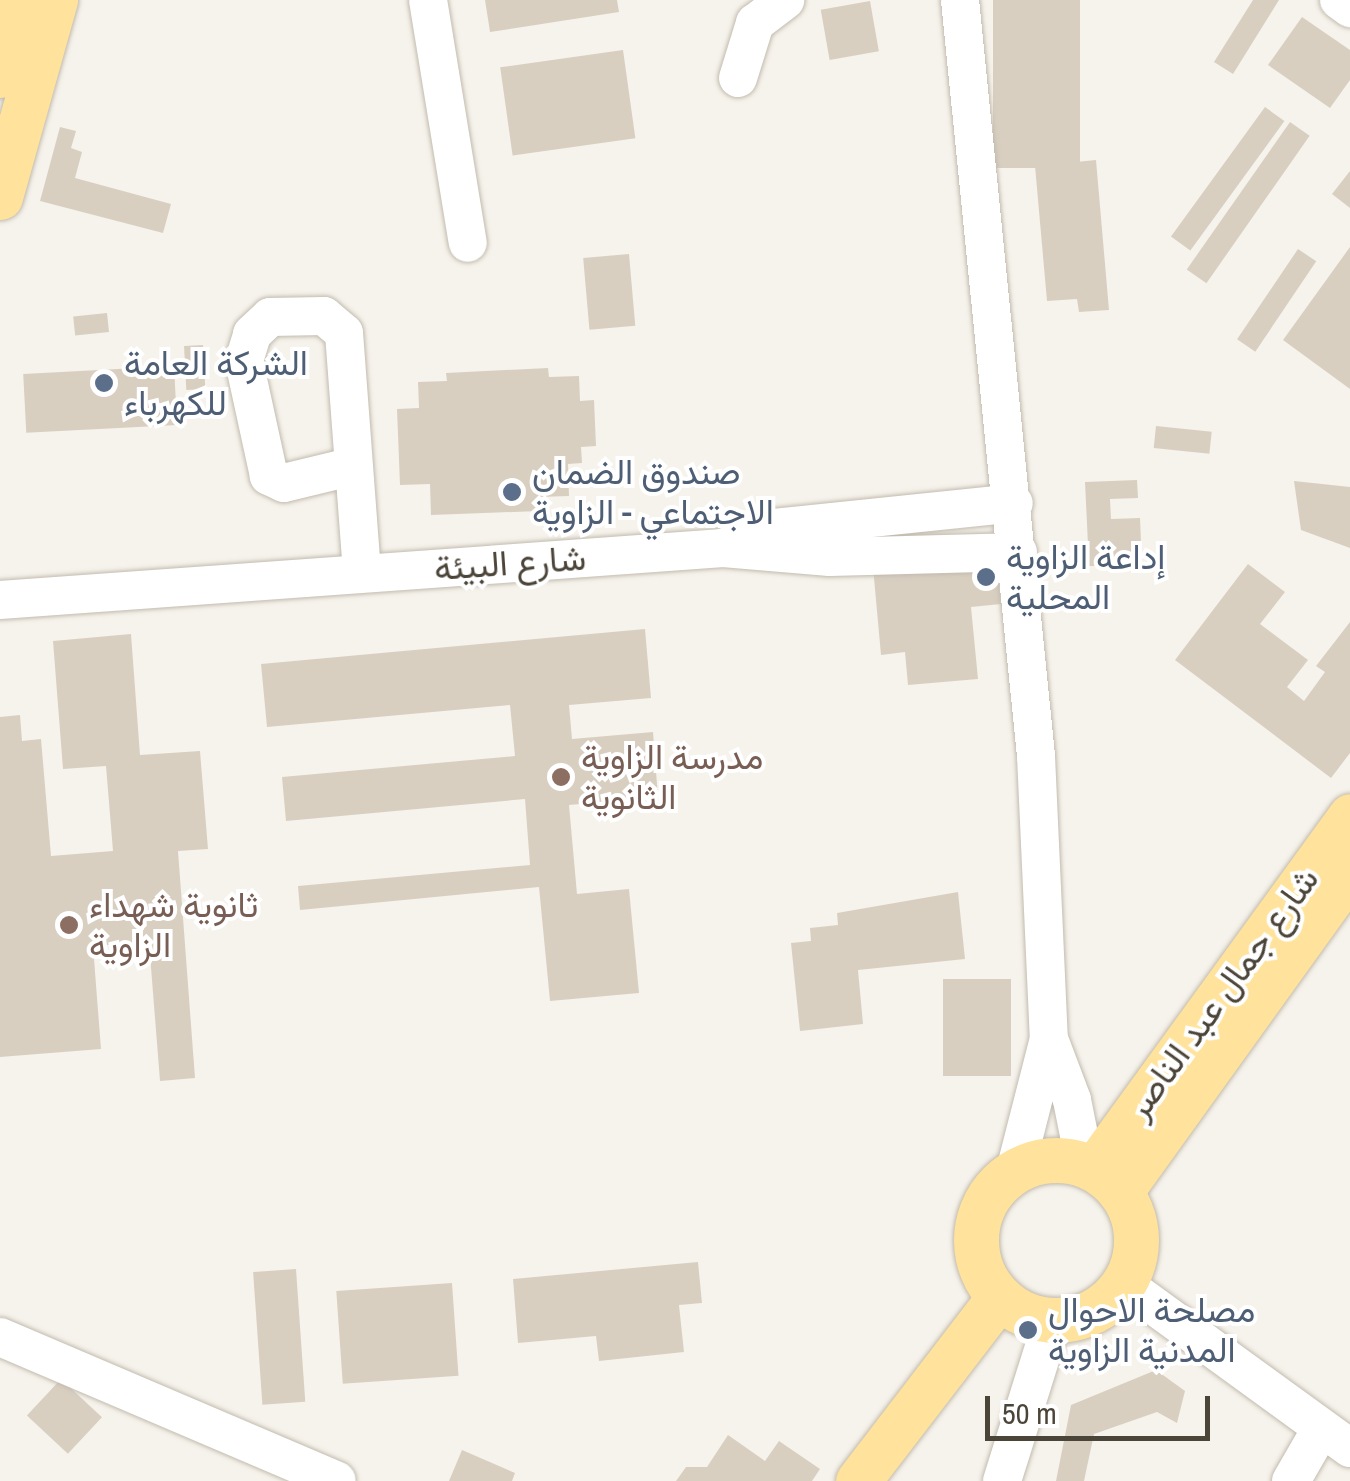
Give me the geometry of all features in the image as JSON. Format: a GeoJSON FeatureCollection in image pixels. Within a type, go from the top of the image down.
{"type":"FeatureCollection","features":[{"type":"Feature","properties":{"kind":"main road"},"geometry":{"type":"LineString","coordinates":[[0,75],[30,6]]}},
{"type":"Feature","properties":{"kind":"main road"},"geometry":{"type":"LineString","coordinates":[[0,197],[30,6]]}},
{"type":"Feature","properties":{"kind":"main road","name":"شارع جمال عبد الناصر"},"geometry":{"type":"LineString","coordinates":[[1100,1175],[1350,816]]}},
{"type":"Feature","properties":{"kind":"main road","name":"شارع جمال عبد الناصر"},"geometry":{"type":"LineString","coordinates":[[1100,1175],[1350,872]]}},
{"type":"Feature","properties":{"kind":"main road"},"geometry":{"type":"LineString","coordinates":[[1049,1160],[1100,1175],[1136,1227],[1124,1284],[1093,1312],[1052,1321],[999,1297],[980,1267],[976,1230],[989,1196],[1015,1171],[1049,1160]]}},
{"type":"Feature","properties":{"kind":"main road"},"geometry":{"type":"LineString","coordinates":[[858,1481],[999,1297]]}},
{"type":"Feature","properties":{"kind":"street"},"geometry":{"type":"LineString","coordinates":[[428,0],[468,243]]}},
{"type":"Feature","properties":{"kind":"street"},"geometry":{"type":"LineString","coordinates":[[738,78],[756,23],[785,0]]}},
{"type":"Feature","properties":{"kind":"street"},"geometry":{"type":"LineString","coordinates":[[960,0],[1014,502],[1049,1039],[1100,1175]]}},
{"type":"Feature","properties":{"kind":"street"},"geometry":{"type":"LineString","coordinates":[[1339,0],[1350,8]]}},
{"type":"Feature","properties":{"kind":"street"},"geometry":{"type":"LineString","coordinates":[[350,467],[362,573]]}},
{"type":"Feature","properties":{"kind":"street"},"geometry":{"type":"LineString","coordinates":[[723,548],[774,528],[1014,502]]}},
{"type":"Feature","properties":{"kind":"street","name":"شارع البيئة"},"geometry":{"type":"LineString","coordinates":[[0,600],[723,548],[830,557],[1018,552]]}},
{"type":"Feature","properties":{"kind":"street"},"geometry":{"type":"LineString","coordinates":[[1015,1171],[1049,1039]]}},
{"type":"Feature","properties":{"kind":"street"},"geometry":{"type":"LineString","coordinates":[[1124,1284],[1336,1438],[1291,1481]]}},
{"type":"Feature","properties":{"kind":"street"},"geometry":{"type":"LineString","coordinates":[[1002,1481],[1052,1321]]}},
{"type":"Feature","properties":{"kind":"street"},"geometry":{"type":"LineString","coordinates":[[0,1337],[337,1481]]}},
{"type":"Feature","properties":{"kind":"building"},"geometry":{"type":"Polygon","coordinates":[[[485,0],[617,0],[619,12],[490,32],[485,0]]]}},
{"type":"Feature","properties":{"kind":"building"},"geometry":{"type":"Polygon","coordinates":[[[993,0],[1080,0],[1080,168],[993,168],[993,0]]]}},
{"type":"Feature","properties":{"kind":"building"},"geometry":{"type":"Polygon","coordinates":[[[1253,0],[1279,0],[1233,74],[1214,62],[1253,0]]]}},
{"type":"Feature","properties":{"kind":"building"},"geometry":{"type":"Polygon","coordinates":[[[870,1],[879,51],[830,60],[821,10],[870,1]]]}},
{"type":"Feature","properties":{"kind":"building"},"geometry":{"type":"Polygon","coordinates":[[[1302,17],[1350,50],[1350,80],[1330,108],[1268,65],[1302,17]]]}},
{"type":"Feature","properties":{"kind":"building"},"geometry":{"type":"Polygon","coordinates":[[[623,50],[635,138],[513,155],[500,67],[623,50]]]}},
{"type":"Feature","properties":{"kind":"building"},"geometry":{"type":"Polygon","coordinates":[[[1265,107],[1284,121],[1190,251],[1171,236],[1265,107]]]}},
{"type":"Feature","properties":{"kind":"building"},"geometry":{"type":"Polygon","coordinates":[[[1290,122],[1310,136],[1206,283],[1187,269],[1290,122]]]}},
{"type":"Feature","properties":{"kind":"building"},"geometry":{"type":"Polygon","coordinates":[[[60,127],[76,131],[71,148],[82,152],[75,178],[171,204],[163,233],[40,201],[60,127]]]}},
{"type":"Feature","properties":{"kind":"building"},"geometry":{"type":"Polygon","coordinates":[[[1096,160],[1109,310],[1079,312],[1077,299],[1047,301],[1035,166],[1096,160]]]}},
{"type":"Feature","properties":{"kind":"building"},"geometry":{"type":"Polygon","coordinates":[[[1350,171],[1350,208],[1332,194],[1350,171]]]}},
{"type":"Feature","properties":{"kind":"building"},"geometry":{"type":"Polygon","coordinates":[[[1350,247],[1350,389],[1283,340],[1350,247]]]}},
{"type":"Feature","properties":{"kind":"building"},"geometry":{"type":"Polygon","coordinates":[[[1298,249],[1316,261],[1255,352],[1237,339],[1298,249]]]}},
{"type":"Feature","properties":{"kind":"building"},"geometry":{"type":"Polygon","coordinates":[[[629,254],[635,326],[589,330],[583,258],[629,254]]]}},
{"type":"Feature","properties":{"kind":"building"},"geometry":{"type":"Polygon","coordinates":[[[107,313],[109,332],[75,335],[73,317],[107,313]]]}},
{"type":"Feature","properties":{"kind":"building"},"geometry":{"type":"Polygon","coordinates":[[[203,345],[205,389],[186,390],[184,346],[203,345]]]}},
{"type":"Feature","properties":{"kind":"building"},"geometry":{"type":"Polygon","coordinates":[[[174,366],[177,425],[26,433],[23,374],[174,366]]]}},
{"type":"Feature","properties":{"kind":"building"},"geometry":{"type":"Polygon","coordinates":[[[548,368],[549,377],[579,376],[580,401],[594,400],[596,446],[581,447],[582,463],[568,464],[569,496],[539,497],[539,511],[431,515],[430,484],[400,485],[397,409],[419,408],[418,382],[447,381],[446,373],[548,368]]]}},
{"type":"Feature","properties":{"kind":"building"},"geometry":{"type":"Polygon","coordinates":[[[1156,426],[1212,432],[1209,454],[1154,448],[1156,426]]]}},
{"type":"Feature","properties":{"kind":"building"},"geometry":{"type":"Polygon","coordinates":[[[1137,480],[1138,498],[1110,499],[1111,519],[1140,518],[1142,565],[1089,566],[1085,482],[1137,480]]]}},
{"type":"Feature","properties":{"kind":"building"},"geometry":{"type":"Polygon","coordinates":[[[1294,481],[1350,487],[1350,548],[1301,530],[1294,481]]]}},
{"type":"Feature","properties":{"kind":"building"},"geometry":{"type":"Polygon","coordinates":[[[996,555],[1001,604],[971,607],[978,679],[908,685],[905,652],[881,655],[873,567],[996,555]]]}},
{"type":"Feature","properties":{"kind":"building"},"geometry":{"type":"Polygon","coordinates":[[[1248,564],[1285,592],[1260,624],[1308,660],[1287,687],[1304,701],[1325,672],[1316,666],[1350,622],[1350,753],[1331,778],[1175,660],[1248,564]]]}},
{"type":"Feature","properties":{"kind":"building"},"geometry":{"type":"Polygon","coordinates":[[[645,629],[651,698],[569,705],[572,739],[653,732],[658,797],[569,805],[577,894],[629,889],[639,993],[550,1001],[539,887],[300,910],[298,886],[530,865],[525,799],[286,821],[282,777],[515,756],[510,705],[267,727],[261,664],[645,629]]]}},
{"type":"Feature","properties":{"kind":"building"},"geometry":{"type":"Polygon","coordinates":[[[131,634],[140,755],[200,751],[208,849],[178,851],[195,1078],[160,1081],[149,942],[93,946],[101,1049],[0,1057],[0,717],[20,715],[22,741],[41,739],[51,856],[113,851],[106,766],[63,769],[53,641],[131,634]]]}},
{"type":"Feature","properties":{"kind":"building"},"geometry":{"type":"Polygon","coordinates":[[[958,892],[965,959],[858,970],[863,1024],[800,1031],[791,943],[811,941],[810,928],[838,925],[837,913],[958,892]]]}},
{"type":"Feature","properties":{"kind":"building"},"geometry":{"type":"Polygon","coordinates":[[[943,979],[1011,979],[1011,1076],[943,1076],[943,979]]]}},
{"type":"Feature","properties":{"kind":"building"},"geometry":{"type":"Polygon","coordinates":[[[698,1262],[702,1303],[679,1305],[684,1352],[599,1361],[596,1336],[518,1343],[513,1279],[698,1262]]]}},
{"type":"Feature","properties":{"kind":"building"},"geometry":{"type":"Polygon","coordinates":[[[296,1269],[305,1402],[262,1405],[253,1272],[296,1269]]]}},
{"type":"Feature","properties":{"kind":"building"},"geometry":{"type":"Polygon","coordinates":[[[452,1283],[458,1376],[343,1384],[336,1291],[452,1283]]]}},
{"type":"Feature","properties":{"kind":"building"},"geometry":{"type":"Polygon","coordinates":[[[1156,1370],[1185,1391],[1177,1423],[1157,1412],[1094,1434],[1084,1481],[1056,1481],[1071,1405],[1156,1370]]]}},
{"type":"Feature","properties":{"kind":"building"},"geometry":{"type":"Polygon","coordinates":[[[61,1379],[102,1417],[68,1454],[27,1416],[61,1379]]]}},
{"type":"Feature","properties":{"kind":"building"},"geometry":{"type":"Polygon","coordinates":[[[728,1435],[765,1461],[779,1441],[820,1469],[812,1481],[676,1481],[686,1467],[707,1467],[728,1435]]]}},
{"type":"Feature","properties":{"kind":"building"},"geometry":{"type":"Polygon","coordinates":[[[462,1450],[515,1473],[512,1481],[449,1481],[462,1450]]]}},
{"type":"Feature","properties":{"kind":"place","name":"الشركة العامة للكهرباء"},"geometry":{"type":"Point","coordinates":[104,383]}},
{"type":"Feature","properties":{"kind":"place","name":"صندوق الضمان الاجتماعي - الزاوية"},"geometry":{"type":"Point","coordinates":[512,492]}},
{"type":"Feature","properties":{"kind":"place","name":"إداعة الزاوية المحلية"},"geometry":{"type":"Point","coordinates":[986,577]}},
{"type":"Feature","properties":{"kind":"place","name":"مدرسة الزاوية الثانوية"},"geometry":{"type":"Point","coordinates":[561,777]}},
{"type":"Feature","properties":{"kind":"place","name":"ثانوية شهداء الزاوية"},"geometry":{"type":"Point","coordinates":[69,925]}},
{"type":"Feature","properties":{"kind":"place","name":"مصلحة الاحوال المدنية الزاوية"},"geometry":{"type":"Point","coordinates":[1028,1330]}}]}
